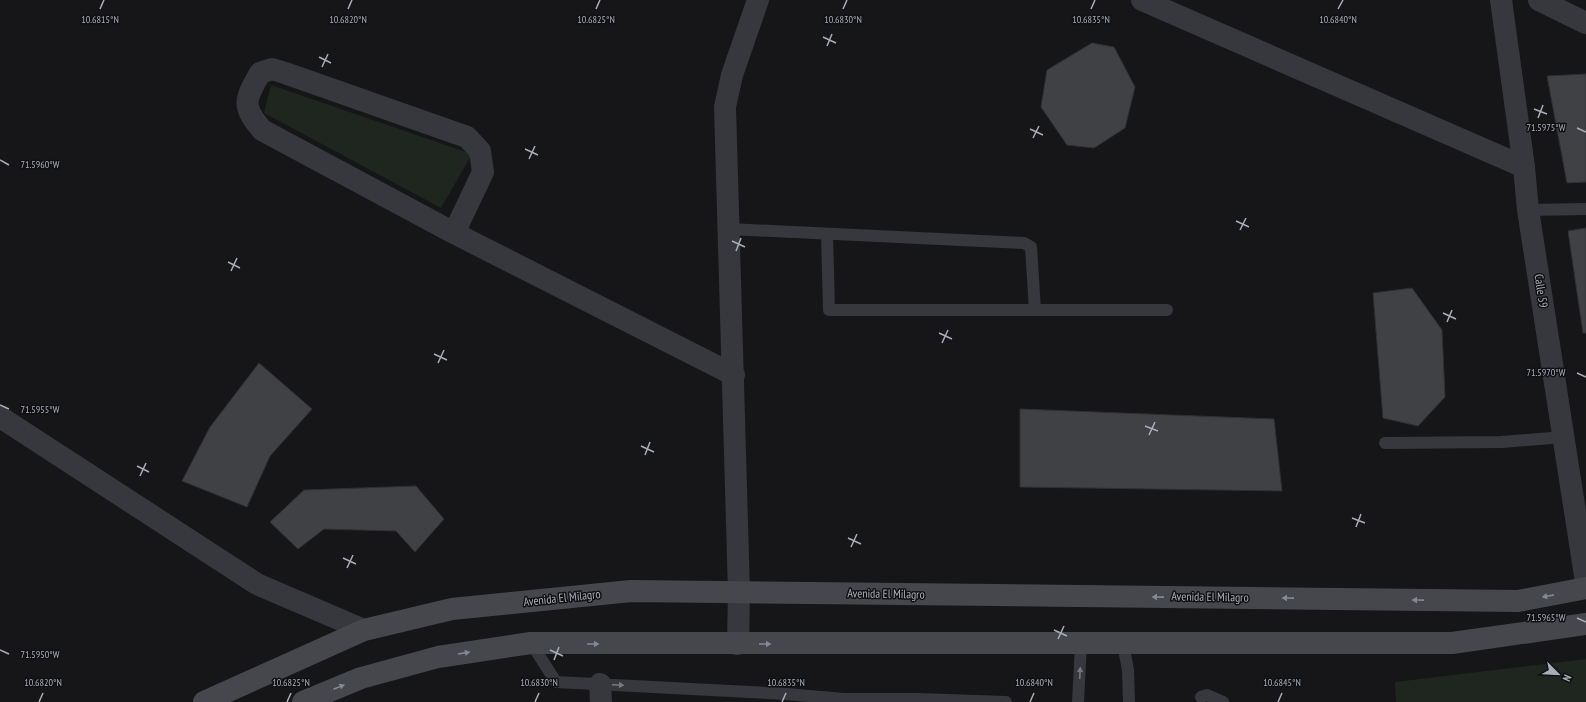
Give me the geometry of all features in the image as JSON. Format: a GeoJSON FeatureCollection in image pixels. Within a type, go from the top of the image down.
{"type":"FeatureCollection","features":[{"type":"Feature","properties":{"kind":"main road","name":"Avenida El Milagro"},"geometry":{"type":"LineString","coordinates":[[204,702],[364,630],[452,609],[631,591],[1518,602],[1586,588]]}},
{"type":"Feature","properties":{"kind":"main road"},"geometry":{"type":"LineString","coordinates":[[303,702],[361,678],[438,657],[531,643],[1452,643],[1586,624]]}},
{"type":"Feature","properties":{"kind":"street"},"geometry":{"type":"LineString","coordinates":[[738,644],[739,592],[734,375],[725,107],[732,75],[758,0]]}},
{"type":"Feature","properties":{"kind":"street"},"geometry":{"type":"LineString","coordinates":[[1142,0],[1524,167]]}},
{"type":"Feature","properties":{"kind":"street","name":"Calle 59"},"geometry":{"type":"LineString","coordinates":[[1501,0],[1524,167],[1528,210],[1586,582]]}},
{"type":"Feature","properties":{"kind":"street"},"geometry":{"type":"LineString","coordinates":[[1539,0],[1586,22]]}},
{"type":"Feature","properties":{"kind":"street"},"geometry":{"type":"LineString","coordinates":[[454,233],[483,172],[480,151],[467,137],[286,72],[272,70],[260,73],[250,91],[247,107],[253,119],[262,130],[454,233],[734,375]]}},
{"type":"Feature","properties":{"kind":"street"},"geometry":{"type":"LineString","coordinates":[[0,417],[257,584],[364,630]]}},
{"type":"Feature","properties":{"kind":"lane"},"geometry":{"type":"LineString","coordinates":[[1528,210],[1586,209]]}},
{"type":"Feature","properties":{"kind":"lane"},"geometry":{"type":"LineString","coordinates":[[729,229],[1024,243],[1031,247],[1035,310]]}},
{"type":"Feature","properties":{"kind":"lane"},"geometry":{"type":"LineString","coordinates":[[827,234],[829,310],[1167,310]]}},
{"type":"Feature","properties":{"kind":"lane"},"geometry":{"type":"LineString","coordinates":[[1385,443],[1501,442],[1563,437]]}},
{"type":"Feature","properties":{"kind":"lane"},"geometry":{"type":"LineString","coordinates":[[531,643],[556,682],[601,693],[786,694],[844,700],[1006,702]]}},
{"type":"Feature","properties":{"kind":"lane"},"geometry":{"type":"LineString","coordinates":[[1078,702],[1081,644]]}},
{"type":"Feature","properties":{"kind":"lane"},"geometry":{"type":"LineString","coordinates":[[1123,644],[1128,670],[1129,702]]}},
{"type":"Feature","properties":{"kind":"lane"},"geometry":{"type":"LineString","coordinates":[[1201,697],[1207,695],[1223,702]]}},
{"type":"Feature","properties":{"kind":"shaded area"},"geometry":{"type":"Polygon","coordinates":[[[271,85],[472,154],[441,208],[264,113],[271,85]]]}},
{"type":"Feature","properties":{"kind":"shaded area"},"geometry":{"type":"Polygon","coordinates":[[[1586,659],[1586,702],[1396,702],[1395,682],[1586,659]]]}},
{"type":"Feature","properties":{"kind":"building"},"geometry":{"type":"Polygon","coordinates":[[[1092,43],[1114,47],[1135,87],[1125,128],[1094,148],[1067,145],[1041,107],[1047,70],[1092,43]]]}},
{"type":"Feature","properties":{"kind":"building"},"geometry":{"type":"Polygon","coordinates":[[[1586,74],[1586,182],[1567,183],[1547,76],[1586,74]]]}},
{"type":"Feature","properties":{"kind":"building"},"geometry":{"type":"Polygon","coordinates":[[[1586,228],[1586,333],[1583,333],[1568,231],[1586,228]]]}},
{"type":"Feature","properties":{"kind":"building"},"geometry":{"type":"Polygon","coordinates":[[[1412,288],[1442,330],[1445,397],[1418,426],[1383,418],[1373,293],[1412,288]]]}},
{"type":"Feature","properties":{"kind":"building"},"geometry":{"type":"Polygon","coordinates":[[[259,363],[312,409],[270,456],[247,507],[182,481],[210,427],[259,363]]]}},
{"type":"Feature","properties":{"kind":"building"},"geometry":{"type":"Polygon","coordinates":[[[1020,409],[1274,419],[1282,491],[1020,487],[1020,409]]]}},
{"type":"Feature","properties":{"kind":"building"},"geometry":{"type":"Polygon","coordinates":[[[416,486],[444,519],[415,552],[396,531],[324,529],[298,549],[270,522],[304,490],[416,486]]]}}]}
